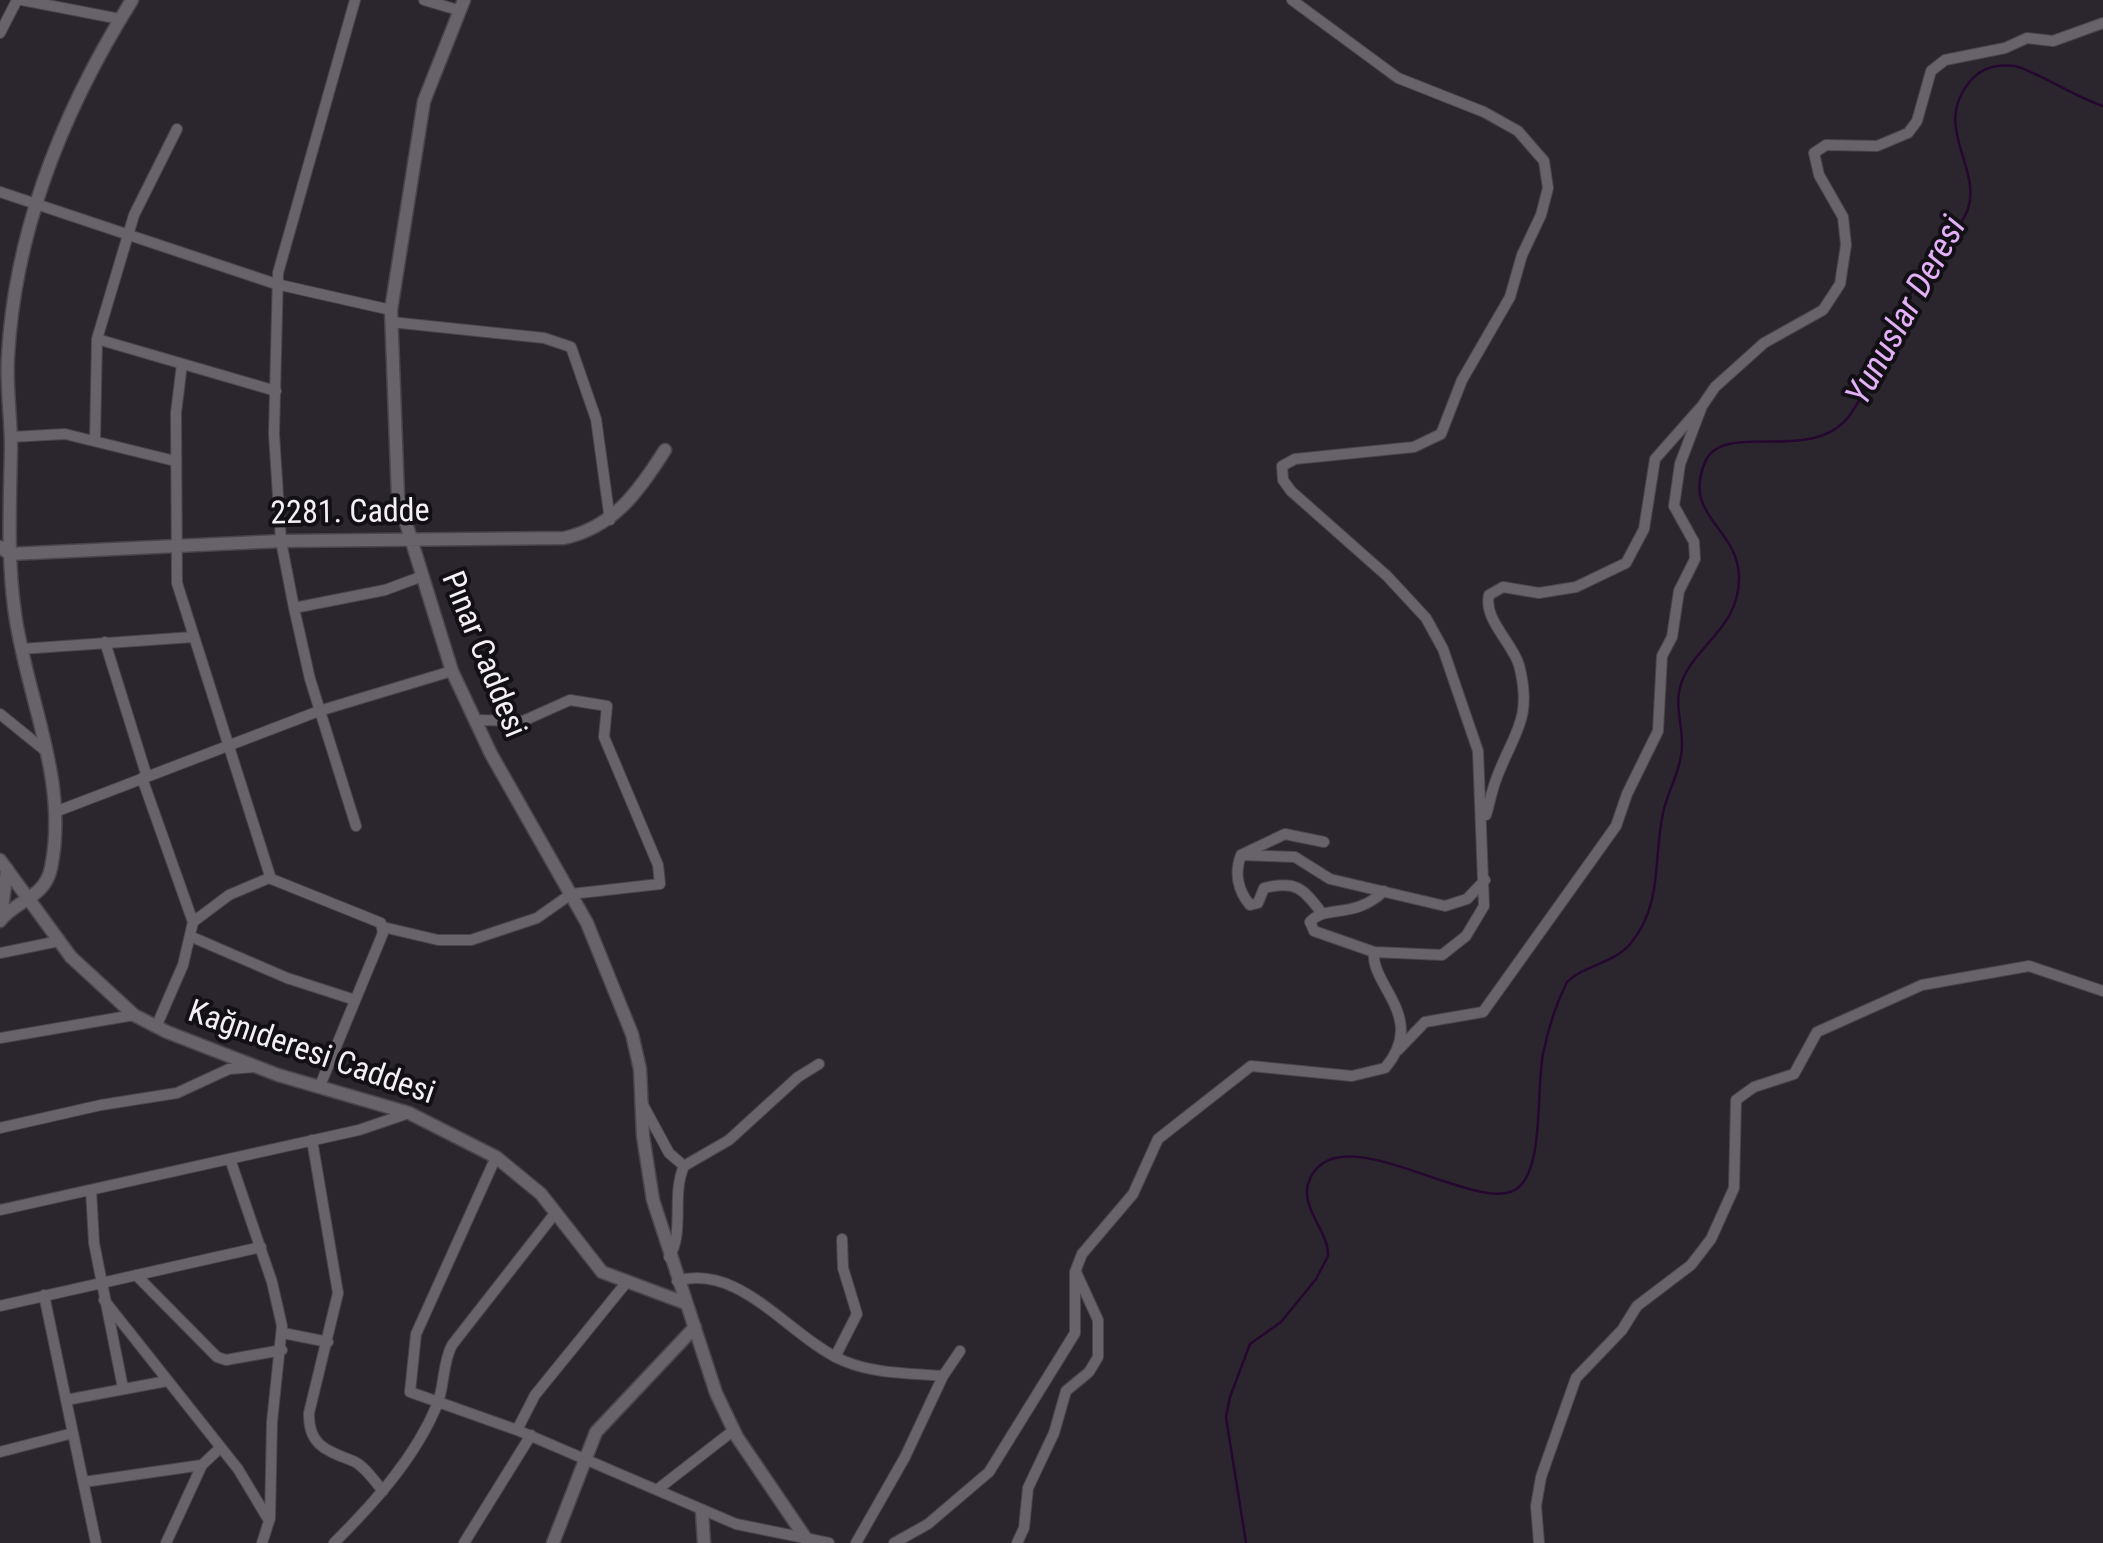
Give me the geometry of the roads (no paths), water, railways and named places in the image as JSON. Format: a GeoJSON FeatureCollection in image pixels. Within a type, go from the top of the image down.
{"type":"FeatureCollection","features":[{"type":"Feature","properties":{"kind":"street"},"geometry":{"type":"LineString","coordinates":[[0,33],[22,0],[120,19]]}},
{"type":"Feature","properties":{"kind":"street"},"geometry":{"type":"LineString","coordinates":[[0,920],[41,890],[51,868],[55,812],[47,752],[21,649],[5,550],[11,436],[4,360],[35,203],[68,122],[132,0]]}},
{"type":"Feature","properties":{"kind":"street"},"geometry":{"type":"LineString","coordinates":[[355,0],[276,284],[274,464],[294,608],[356,826]]}},
{"type":"Feature","properties":{"kind":"street"},"geometry":{"type":"LineString","coordinates":[[424,0],[461,5]]}},
{"type":"Feature","properties":{"kind":"street"},"geometry":{"type":"LineString","coordinates":[[1292,0],[1398,78],[1484,112],[1518,131],[1538,150],[1546,168],[1545,204],[1510,297],[1462,380],[1441,434],[1414,447],[1294,459],[1282,466],[1283,480],[1291,491],[1388,576],[1432,627],[1478,750],[1486,878],[1480,914],[1451,950],[1422,957],[1374,952],[1314,930],[1310,922],[1320,912],[1356,910],[1384,891]]}},
{"type":"Feature","properties":{"kind":"street","name":"Pınar Caddesi"},"geometry":{"type":"LineString","coordinates":[[461,5],[424,101],[391,316],[394,476],[420,577],[452,671],[600,950],[632,1034],[649,1180],[668,1258],[685,1304],[734,1430],[807,1539]]}},
{"type":"Feature","properties":{"kind":"street"},"geometry":{"type":"LineString","coordinates":[[1482,819],[1519,734],[1523,710],[1518,664],[1488,610],[1488,596],[1504,588],[1561,591],[1601,578],[1626,563],[1644,529],[1655,459],[1714,388],[1764,343],[1816,315],[1836,291],[1845,259],[1843,217],[1816,168],[1816,151],[1832,144],[1876,146],[1908,133],[1917,121],[1931,71],[1945,60],[2005,48],[2027,38],[2053,41],[2103,23]]}},
{"type":"Feature","properties":{"kind":"street"},"geometry":{"type":"LineString","coordinates":[[96,441],[97,340],[128,234],[176,129]]}},
{"type":"Feature","properties":{"kind":"street"},"geometry":{"type":"LineString","coordinates":[[0,192],[276,284],[391,316],[533,337],[571,347],[596,419],[610,520]]}},
{"type":"Feature","properties":{"kind":"street"},"geometry":{"type":"LineString","coordinates":[[97,340],[276,392]]}},
{"type":"Feature","properties":{"kind":"street"},"geometry":{"type":"LineString","coordinates":[[182,364],[175,461],[177,583],[271,879]]}},
{"type":"Feature","properties":{"kind":"street"},"geometry":{"type":"LineString","coordinates":[[1398,1017],[1422,1024],[1483,1012],[1616,826],[1626,794],[1658,732],[1662,656],[1672,637],[1679,591],[1696,559],[1694,542],[1674,506],[1680,464],[1702,406]]}},
{"type":"Feature","properties":{"kind":"street"},"geometry":{"type":"LineString","coordinates":[[11,436],[65,434],[175,461]]}},
{"type":"Feature","properties":{"kind":"street","name":"2281. Cadde"},"geometry":{"type":"LineString","coordinates":[[5,550],[282,541],[564,538],[610,520],[636,494],[665,450]]}},
{"type":"Feature","properties":{"kind":"street"},"geometry":{"type":"LineString","coordinates":[[294,608],[385,590],[420,577]]}},
{"type":"Feature","properties":{"kind":"street"},"geometry":{"type":"LineString","coordinates":[[21,649],[193,637]]}},
{"type":"Feature","properties":{"kind":"street"},"geometry":{"type":"LineString","coordinates":[[105,642],[144,778],[193,922],[192,937],[156,1027]]}},
{"type":"Feature","properties":{"kind":"street"},"geometry":{"type":"LineString","coordinates":[[55,812],[320,710],[452,671]]}},
{"type":"Feature","properties":{"kind":"street"},"geometry":{"type":"LineString","coordinates":[[193,922],[240,889],[271,879],[372,916],[383,926],[438,940],[471,940],[537,918],[571,894],[649,889],[662,881],[637,810],[604,736],[606,706],[570,700],[514,723],[475,720]]}},
{"type":"Feature","properties":{"kind":"street"},"geometry":{"type":"LineString","coordinates":[[0,714],[47,752]]}},
{"type":"Feature","properties":{"kind":"street"},"geometry":{"type":"LineString","coordinates":[[1241,855],[1285,834],[1324,842]]}},
{"type":"Feature","properties":{"kind":"street"},"geometry":{"type":"LineString","coordinates":[[1241,855],[1295,856],[1330,878],[1450,906],[1466,899],[1486,878]]}},
{"type":"Feature","properties":{"kind":"street"},"geometry":{"type":"LineString","coordinates":[[1241,855],[1237,876],[1248,904],[1258,903],[1264,888],[1293,884],[1302,886],[1320,912]]}},
{"type":"Feature","properties":{"kind":"street"},"geometry":{"type":"LineString","coordinates":[[0,920],[3,864]]}},
{"type":"Feature","properties":{"kind":"street","name":"Kağnıderesi Caddesi"},"geometry":{"type":"LineString","coordinates":[[3,864],[59,940],[101,988],[134,1015],[258,1067],[409,1113],[496,1157],[527,1180],[602,1272],[685,1304]]}},
{"type":"Feature","properties":{"kind":"street"},"geometry":{"type":"LineString","coordinates":[[320,1088],[383,926]]}},
{"type":"Feature","properties":{"kind":"street"},"geometry":{"type":"LineString","coordinates":[[192,937],[287,978],[355,1000]]}},
{"type":"Feature","properties":{"kind":"street"},"geometry":{"type":"LineString","coordinates":[[0,953],[59,940]]}},
{"type":"Feature","properties":{"kind":"street"},"geometry":{"type":"LineString","coordinates":[[1374,952],[1373,961],[1393,996],[1398,1017],[1397,1050]]}},
{"type":"Feature","properties":{"kind":"street"},"geometry":{"type":"LineString","coordinates":[[1538,1543],[1536,1506],[1541,1477],[1570,1391],[1586,1364],[1622,1330],[1637,1306],[1691,1265],[1710,1239],[1734,1188],[1734,1115],[1736,1100],[1743,1092],[1794,1074],[1817,1032],[1922,985],[2029,966],[2103,991]]}},
{"type":"Feature","properties":{"kind":"street"},"geometry":{"type":"LineString","coordinates":[[0,1038],[134,1015]]}},
{"type":"Feature","properties":{"kind":"street"},"geometry":{"type":"LineString","coordinates":[[894,1543],[941,1514],[989,1472],[1075,1333],[1076,1272],[1082,1254],[1133,1194],[1154,1143],[1240,1071],[1255,1065],[1366,1075],[1385,1068],[1422,1024]]}},
{"type":"Feature","properties":{"kind":"street"},"geometry":{"type":"LineString","coordinates":[[668,1258],[675,1247],[675,1201],[684,1166],[729,1140],[798,1077],[819,1064]]}},
{"type":"Feature","properties":{"kind":"street"},"geometry":{"type":"LineString","coordinates":[[0,1128],[100,1105],[177,1094],[229,1069],[258,1067]]}},
{"type":"Feature","properties":{"kind":"street"},"geometry":{"type":"LineString","coordinates":[[641,1102],[669,1153],[684,1166]]}},
{"type":"Feature","properties":{"kind":"street"},"geometry":{"type":"LineString","coordinates":[[0,1210],[312,1140],[409,1113]]}},
{"type":"Feature","properties":{"kind":"street"},"geometry":{"type":"LineString","coordinates":[[312,1140],[337,1274],[328,1342],[309,1413],[310,1430],[322,1449],[359,1465],[382,1491]]}},
{"type":"Feature","properties":{"kind":"street"},"geometry":{"type":"LineString","coordinates":[[496,1157],[416,1334],[409,1364],[410,1392],[518,1430],[658,1489],[702,1512],[752,1529],[829,1543]]}},
{"type":"Feature","properties":{"kind":"street"},"geometry":{"type":"LineString","coordinates":[[230,1159],[261,1247],[283,1333],[274,1387],[269,1522],[262,1543]]}},
{"type":"Feature","properties":{"kind":"street"},"geometry":{"type":"LineString","coordinates":[[91,1190],[101,1283],[123,1388]]}},
{"type":"Feature","properties":{"kind":"street"},"geometry":{"type":"LineString","coordinates":[[334,1543],[406,1460],[437,1404],[444,1361],[452,1345],[556,1212]]}},
{"type":"Feature","properties":{"kind":"street"},"geometry":{"type":"LineString","coordinates":[[836,1357],[857,1314],[843,1268],[842,1240]]}},
{"type":"Feature","properties":{"kind":"street"},"geometry":{"type":"LineString","coordinates":[[0,1306],[261,1247]]}},
{"type":"Feature","properties":{"kind":"street"},"geometry":{"type":"LineString","coordinates":[[1017,1543],[1026,1520],[1028,1488],[1054,1434],[1066,1391],[1089,1372],[1098,1357],[1098,1320],[1076,1272]]}},
{"type":"Feature","properties":{"kind":"street"},"geometry":{"type":"LineString","coordinates":[[136,1275],[216,1357],[226,1360],[282,1350]]}},
{"type":"Feature","properties":{"kind":"street"},"geometry":{"type":"LineString","coordinates":[[677,1281],[712,1278],[747,1294],[803,1338],[836,1357],[874,1370],[943,1376]]}},
{"type":"Feature","properties":{"kind":"street"},"geometry":{"type":"LineString","coordinates":[[518,1430],[535,1395],[626,1284]]}},
{"type":"Feature","properties":{"kind":"street"},"geometry":{"type":"LineString","coordinates":[[44,1295],[96,1543]]}},
{"type":"Feature","properties":{"kind":"street"},"geometry":{"type":"LineString","coordinates":[[104,1300],[248,1484],[269,1522]]}},
{"type":"Feature","properties":{"kind":"street"},"geometry":{"type":"LineString","coordinates":[[557,1542],[583,1458],[604,1421],[694,1327]]}},
{"type":"Feature","properties":{"kind":"street"},"geometry":{"type":"LineString","coordinates":[[283,1333],[328,1342]]}},
{"type":"Feature","properties":{"kind":"street"},"geometry":{"type":"LineString","coordinates":[[856,1543],[905,1457],[943,1376],[960,1351]]}},
{"type":"Feature","properties":{"kind":"street"},"geometry":{"type":"LineString","coordinates":[[66,1400],[167,1381]]}},
{"type":"Feature","properties":{"kind":"street"},"geometry":{"type":"LineString","coordinates":[[658,1489],[734,1430]]}},
{"type":"Feature","properties":{"kind":"street"},"geometry":{"type":"LineString","coordinates":[[0,1452],[73,1433]]}},
{"type":"Feature","properties":{"kind":"street"},"geometry":{"type":"LineString","coordinates":[[464,1543],[531,1436]]}},
{"type":"Feature","properties":{"kind":"street"},"geometry":{"type":"LineString","coordinates":[[166,1543],[202,1464],[219,1448]]}},
{"type":"Feature","properties":{"kind":"street"},"geometry":{"type":"LineString","coordinates":[[84,1482],[202,1464]]}},
{"type":"Feature","properties":{"kind":"street"},"geometry":{"type":"LineString","coordinates":[[702,1512],[704,1543]]}},
{"type":"Feature","properties":{"kind":"waterway","name":"Yunuslar Deresi"},"geometry":{"type":"LineString","coordinates":[[1246,1543],[1226,1417],[1250,1344],[1281,1322],[1316,1279],[1328,1256],[1308,1202],[1308,1184],[1322,1163],[1346,1156],[1376,1160],[1474,1190],[1501,1194],[1519,1187],[1532,1162],[1543,1054],[1563,990],[1575,976],[1624,950],[1648,913],[1663,813],[1681,756],[1679,691],[1688,669],[1725,623],[1737,594],[1736,560],[1700,496],[1705,462],[1715,450],[1731,443],[1817,437],[1836,428],[1852,412],[1920,276],[1968,209],[1969,177],[1956,129],[1956,113],[1960,96],[1976,75],[1991,67],[2014,66],[2103,106]]}}]}
